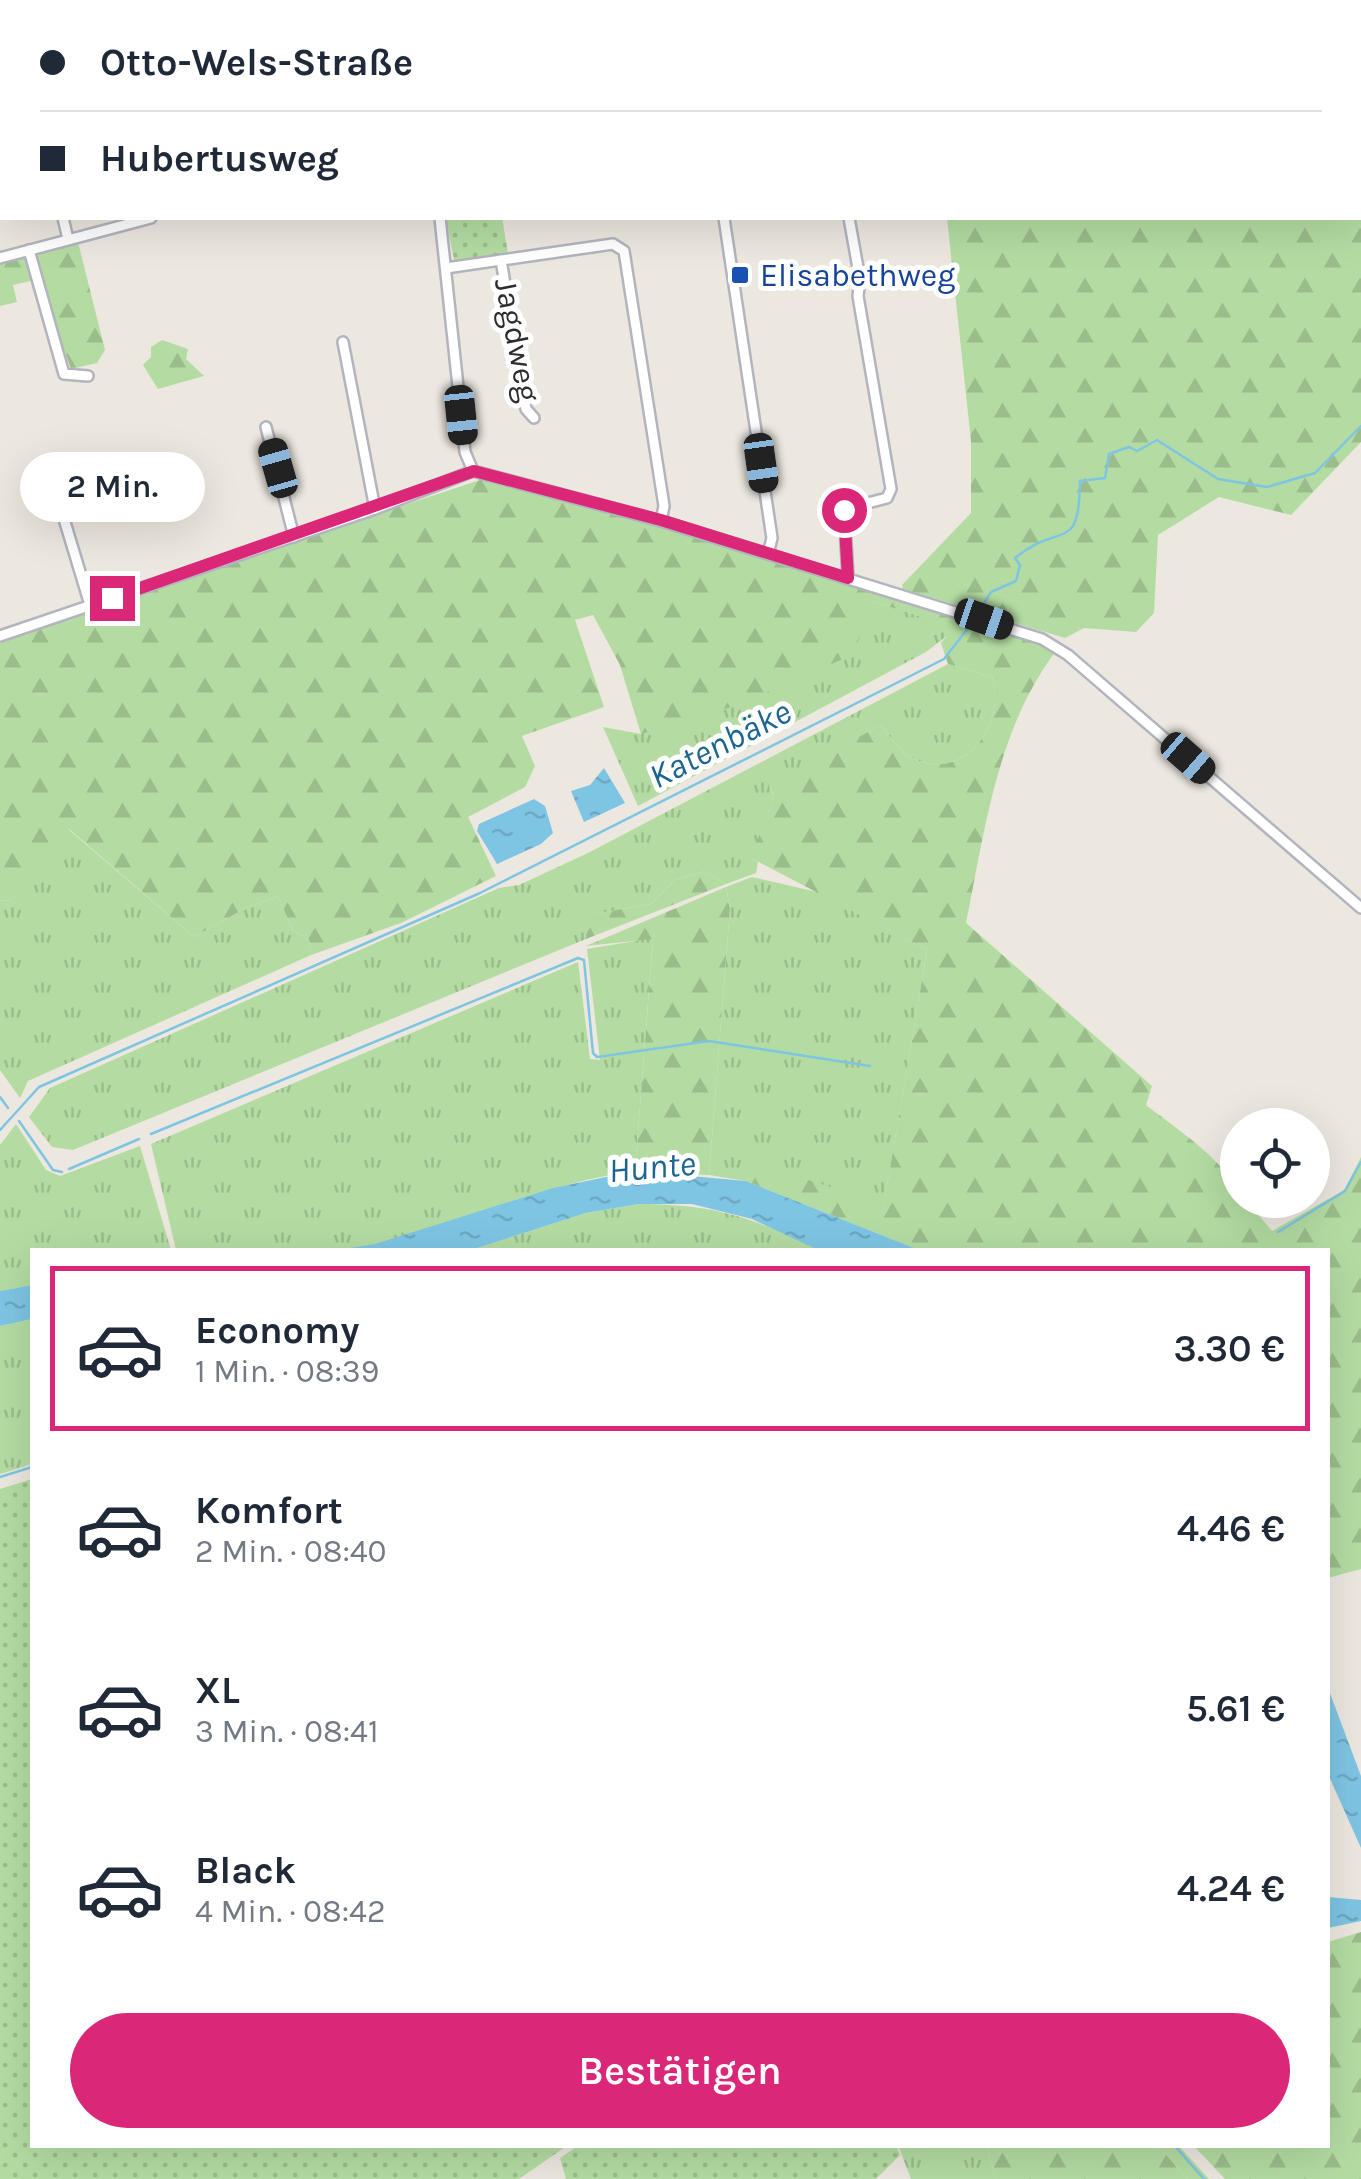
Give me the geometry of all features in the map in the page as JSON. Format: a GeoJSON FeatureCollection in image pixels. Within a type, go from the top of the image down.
{"type":"FeatureCollection","features":[{"type":"Feature","properties":{"kind":"street"},"geometry":{"type":"LineString","coordinates":[[63,220],[68,239]]}},
{"type":"Feature","properties":{"kind":"street"},"geometry":{"type":"LineString","coordinates":[[0,258],[143,220]]}},
{"type":"Feature","properties":{"kind":"street"},"geometry":{"type":"LineString","coordinates":[[440,220],[465,452],[474,471]]}},
{"type":"Feature","properties":{"kind":"street"},"geometry":{"type":"LineString","coordinates":[[724,220],[772,538],[768,554]]}},
{"type":"Feature","properties":{"kind":"street"},"geometry":{"type":"LineString","coordinates":[[848,578],[844,510],[887,498],[891,490],[858,296],[860,279],[849,220]]}},
{"type":"Feature","properties":{"kind":"street"},"geometry":{"type":"LineString","coordinates":[[446,268],[612,244],[624,251],[664,506],[661,520]]}},
{"type":"Feature","properties":{"kind":"street"},"geometry":{"type":"LineString","coordinates":[[29,250],[64,374],[88,376]]}},
{"type":"Feature","properties":{"kind":"street","name":"Jagdweg"},"geometry":{"type":"LineString","coordinates":[[502,260],[526,409],[534,418]]}},
{"type":"Feature","properties":{"kind":"street"},"geometry":{"type":"LineString","coordinates":[[343,342],[375,509]]}},
{"type":"Feature","properties":{"kind":"street"},"geometry":{"type":"LineString","coordinates":[[266,426],[294,537]]}},
{"type":"Feature","properties":{"kind":"street"},"geometry":{"type":"LineString","coordinates":[[0,636],[375,509],[474,471],[661,520],[1042,639],[1068,655],[1361,908]]}},
{"type":"Feature","properties":{"kind":"street"},"geometry":{"type":"LineString","coordinates":[[52,478],[90,605]]}},
{"type":"Feature","properties":{"kind":"green space"},"geometry":{"type":"Polygon","coordinates":[[[446,220],[502,220],[508,253],[454,260],[446,220]]]}},
{"type":"Feature","properties":{"kind":"green space"},"geometry":{"type":"Polygon","coordinates":[[[947,220],[1361,220],[1361,442],[1291,515],[1219,497],[1158,535],[1154,613],[1136,632],[1084,628],[1065,638],[903,589],[902,585],[971,513],[971,441],[947,220]]]}},
{"type":"Feature","properties":{"kind":"green space"},"geometry":{"type":"Polygon","coordinates":[[[78,242],[105,350],[97,363],[71,369],[39,279],[13,285],[17,302],[0,306],[0,262],[78,242]]]}},
{"type":"Feature","properties":{"kind":"green space"},"geometry":{"type":"Polygon","coordinates":[[[162,340],[188,349],[186,359],[204,376],[158,389],[143,365],[151,357],[151,347],[162,340]]]}},
{"type":"Feature","properties":{"kind":"green space"},"geometry":{"type":"Polygon","coordinates":[[[483,479],[660,526],[1030,638],[1056,651],[1036,681],[1007,747],[987,816],[966,923],[1152,1086],[1146,1105],[1220,1166],[1220,1218],[1261,1218],[1272,1231],[1295,1218],[1330,1218],[1330,1198],[1344,1190],[1361,1157],[1361,1569],[1330,1577],[1330,1248],[914,1248],[746,1181],[749,1161],[884,1204],[927,950],[751,858],[774,796],[769,785],[881,725],[903,752],[927,763],[945,764],[975,747],[993,714],[992,677],[948,664],[941,643],[947,636],[946,625],[875,602],[852,655],[738,705],[641,734],[620,665],[593,615],[575,620],[604,707],[522,736],[535,766],[525,787],[468,817],[496,876],[401,923],[311,955],[309,939],[293,931],[278,896],[246,908],[194,937],[69,829],[11,900],[0,901],[0,639],[483,479]]]}},
{"type":"Feature","properties":{"kind":"green space"},"geometry":{"type":"Polygon","coordinates":[[[875,602],[947,625],[947,636],[926,652],[638,806],[603,727],[641,734],[875,602]]]}},
{"type":"Feature","properties":{"kind":"green space"},"geometry":{"type":"Polygon","coordinates":[[[948,664],[992,677],[993,714],[975,747],[945,764],[927,763],[903,752],[881,725],[769,786],[774,796],[752,858],[758,862],[756,873],[726,884],[705,871],[675,880],[651,904],[588,915],[586,939],[73,1150],[52,1147],[29,1117],[50,1088],[499,888],[519,885],[590,852],[948,664]]]}},
{"type":"Feature","properties":{"kind":"green space"},"geometry":{"type":"Polygon","coordinates":[[[68,829],[194,937],[246,908],[278,896],[293,931],[309,939],[311,955],[28,1081],[20,1098],[0,1070],[0,901],[11,900],[68,829]]]}},
{"type":"Feature","properties":{"kind":"green space"},"geometry":{"type":"Polygon","coordinates":[[[705,871],[726,884],[586,939],[587,915],[651,904],[675,880],[705,871]]]}},
{"type":"Feature","properties":{"kind":"green space"},"geometry":{"type":"Polygon","coordinates":[[[752,877],[817,892],[927,950],[884,1205],[750,1162],[746,1181],[709,1175],[730,908],[726,887],[752,877]]]}},
{"type":"Feature","properties":{"kind":"green space"},"geometry":{"type":"Polygon","coordinates":[[[726,887],[730,908],[709,1175],[635,1171],[653,939],[586,946],[726,887]]]}},
{"type":"Feature","properties":{"kind":"green space"},"geometry":{"type":"Polygon","coordinates":[[[653,938],[635,1171],[569,1184],[357,1248],[176,1248],[151,1144],[578,962],[590,1059],[600,1060],[587,949],[653,938]]]}},
{"type":"Feature","properties":{"kind":"green space"},"geometry":{"type":"Polygon","coordinates":[[[16,1124],[46,1170],[60,1176],[140,1146],[170,1248],[30,1248],[30,1285],[0,1291],[0,1145],[16,1124]]]}},
{"type":"Feature","properties":{"kind":"green space"},"geometry":{"type":"Polygon","coordinates":[[[639,1204],[711,1210],[773,1229],[814,1248],[477,1248],[586,1213],[639,1204]]]}},
{"type":"Feature","properties":{"kind":"green space"},"geometry":{"type":"Polygon","coordinates":[[[30,1319],[30,1465],[0,1474],[0,1326],[30,1319]]]}},
{"type":"Feature","properties":{"kind":"green space"},"geometry":{"type":"Polygon","coordinates":[[[30,1480],[30,2148],[564,2148],[519,2179],[0,2179],[0,1489],[30,1480]]]}},
{"type":"Feature","properties":{"kind":"green space"},"geometry":{"type":"Polygon","coordinates":[[[1361,1932],[1361,2179],[1225,2179],[1196,2148],[1330,2148],[1330,1941],[1361,1932]]]}},
{"type":"Feature","properties":{"kind":"green space"},"geometry":{"type":"Polygon","coordinates":[[[575,2148],[897,2148],[900,2155],[876,2179],[566,2179],[560,2158],[575,2148]]]}},
{"type":"Feature","properties":{"kind":"green space"},"geometry":{"type":"Polygon","coordinates":[[[899,2148],[987,2148],[996,2179],[911,2179],[899,2148]]]}},
{"type":"Feature","properties":{"kind":"green space"},"geometry":{"type":"Polygon","coordinates":[[[987,2148],[1160,2148],[1188,2179],[996,2179],[987,2148]]]}},
{"type":"Feature","properties":{"kind":"green space"},"geometry":{"type":"Polygon","coordinates":[[[1160,2148],[1181,2148],[1209,2179],[1188,2179],[1160,2148]]]}},
{"type":"Feature","properties":{"kind":"water"},"geometry":{"type":"Polygon","coordinates":[[[604,768],[625,803],[584,822],[571,791],[590,785],[604,768]]]}},
{"type":"Feature","properties":{"kind":"water"},"geometry":{"type":"Polygon","coordinates":[[[534,799],[545,806],[553,833],[541,844],[497,864],[477,831],[479,824],[534,799]]]}},
{"type":"Feature","properties":{"kind":"water"},"geometry":{"type":"Polygon","coordinates":[[[635,1171],[746,1181],[914,1248],[814,1248],[752,1219],[692,1204],[639,1204],[586,1213],[477,1248],[350,1248],[375,1244],[553,1188],[635,1171]]]}},
{"type":"Feature","properties":{"kind":"water"},"geometry":{"type":"Polygon","coordinates":[[[30,1285],[30,1319],[0,1326],[0,1291],[30,1285]]]}},
{"type":"Feature","properties":{"kind":"water"},"geometry":{"type":"Polygon","coordinates":[[[1330,1693],[1361,1776],[1361,1848],[1330,1778],[1330,1693]]]}},
{"type":"Feature","properties":{"kind":"water"},"geometry":{"type":"Polygon","coordinates":[[[1330,1897],[1361,1900],[1361,1921],[1330,1928],[1330,1897]]]}},
{"type":"Feature","properties":{"kind":"waterway","name":"Katenbäke"},"geometry":{"type":"LineString","coordinates":[[976,616],[991,592],[1016,581],[1020,565],[1015,558],[1071,528],[1079,504],[1080,481],[1105,478],[1109,454],[1129,447],[1137,451],[1157,440],[1218,479],[1267,487],[1315,473],[1361,426]]}},
{"type":"Feature","properties":{"kind":"waterway","name":"Katenbäke"},"geometry":{"type":"LineString","coordinates":[[0,1130],[39,1087],[480,893],[944,659],[972,623]]}},
{"type":"Feature","properties":{"kind":"waterway"},"geometry":{"type":"LineString","coordinates":[[151,1134],[578,958],[584,960],[593,1053],[597,1057],[709,1041],[870,1066]]}},
{"type":"Feature","properties":{"kind":"waterway"},"geometry":{"type":"LineString","coordinates":[[0,1097],[8,1108]]}},
{"type":"Feature","properties":{"kind":"waterway"},"geometry":{"type":"LineString","coordinates":[[19,1121],[53,1170],[62,1172]]}},
{"type":"Feature","properties":{"kind":"waterway"},"geometry":{"type":"LineString","coordinates":[[69,1169],[139,1139]]}},
{"type":"Feature","properties":{"kind":"waterway"},"geometry":{"type":"LineString","coordinates":[[1278,1232],[1345,1191],[1361,1162]]}},
{"type":"Feature","properties":{"kind":"waterway"},"geometry":{"type":"LineString","coordinates":[[0,1477],[30,1468]]}},
{"type":"Feature","properties":{"kind":"waterway"},"geometry":{"type":"LineString","coordinates":[[1177,2148],[1204,2179]]}},
{"type":"Feature","properties":{"kind":"place","name":"Elisabethweg"},"geometry":{"type":"Point","coordinates":[740,275]}},
{"type":"Feature","properties":{"kind":"route"},"geometry":{"type":"LineString","coordinates":[[112,598],[396,502],[474,471],[661,520],[848,578],[851,569],[844,510]]}},
{"type":"Feature","properties":{"kind":"water label","name":"Hunte"},"geometry":{"type":"Point","coordinates":[652,1167]}}]}
